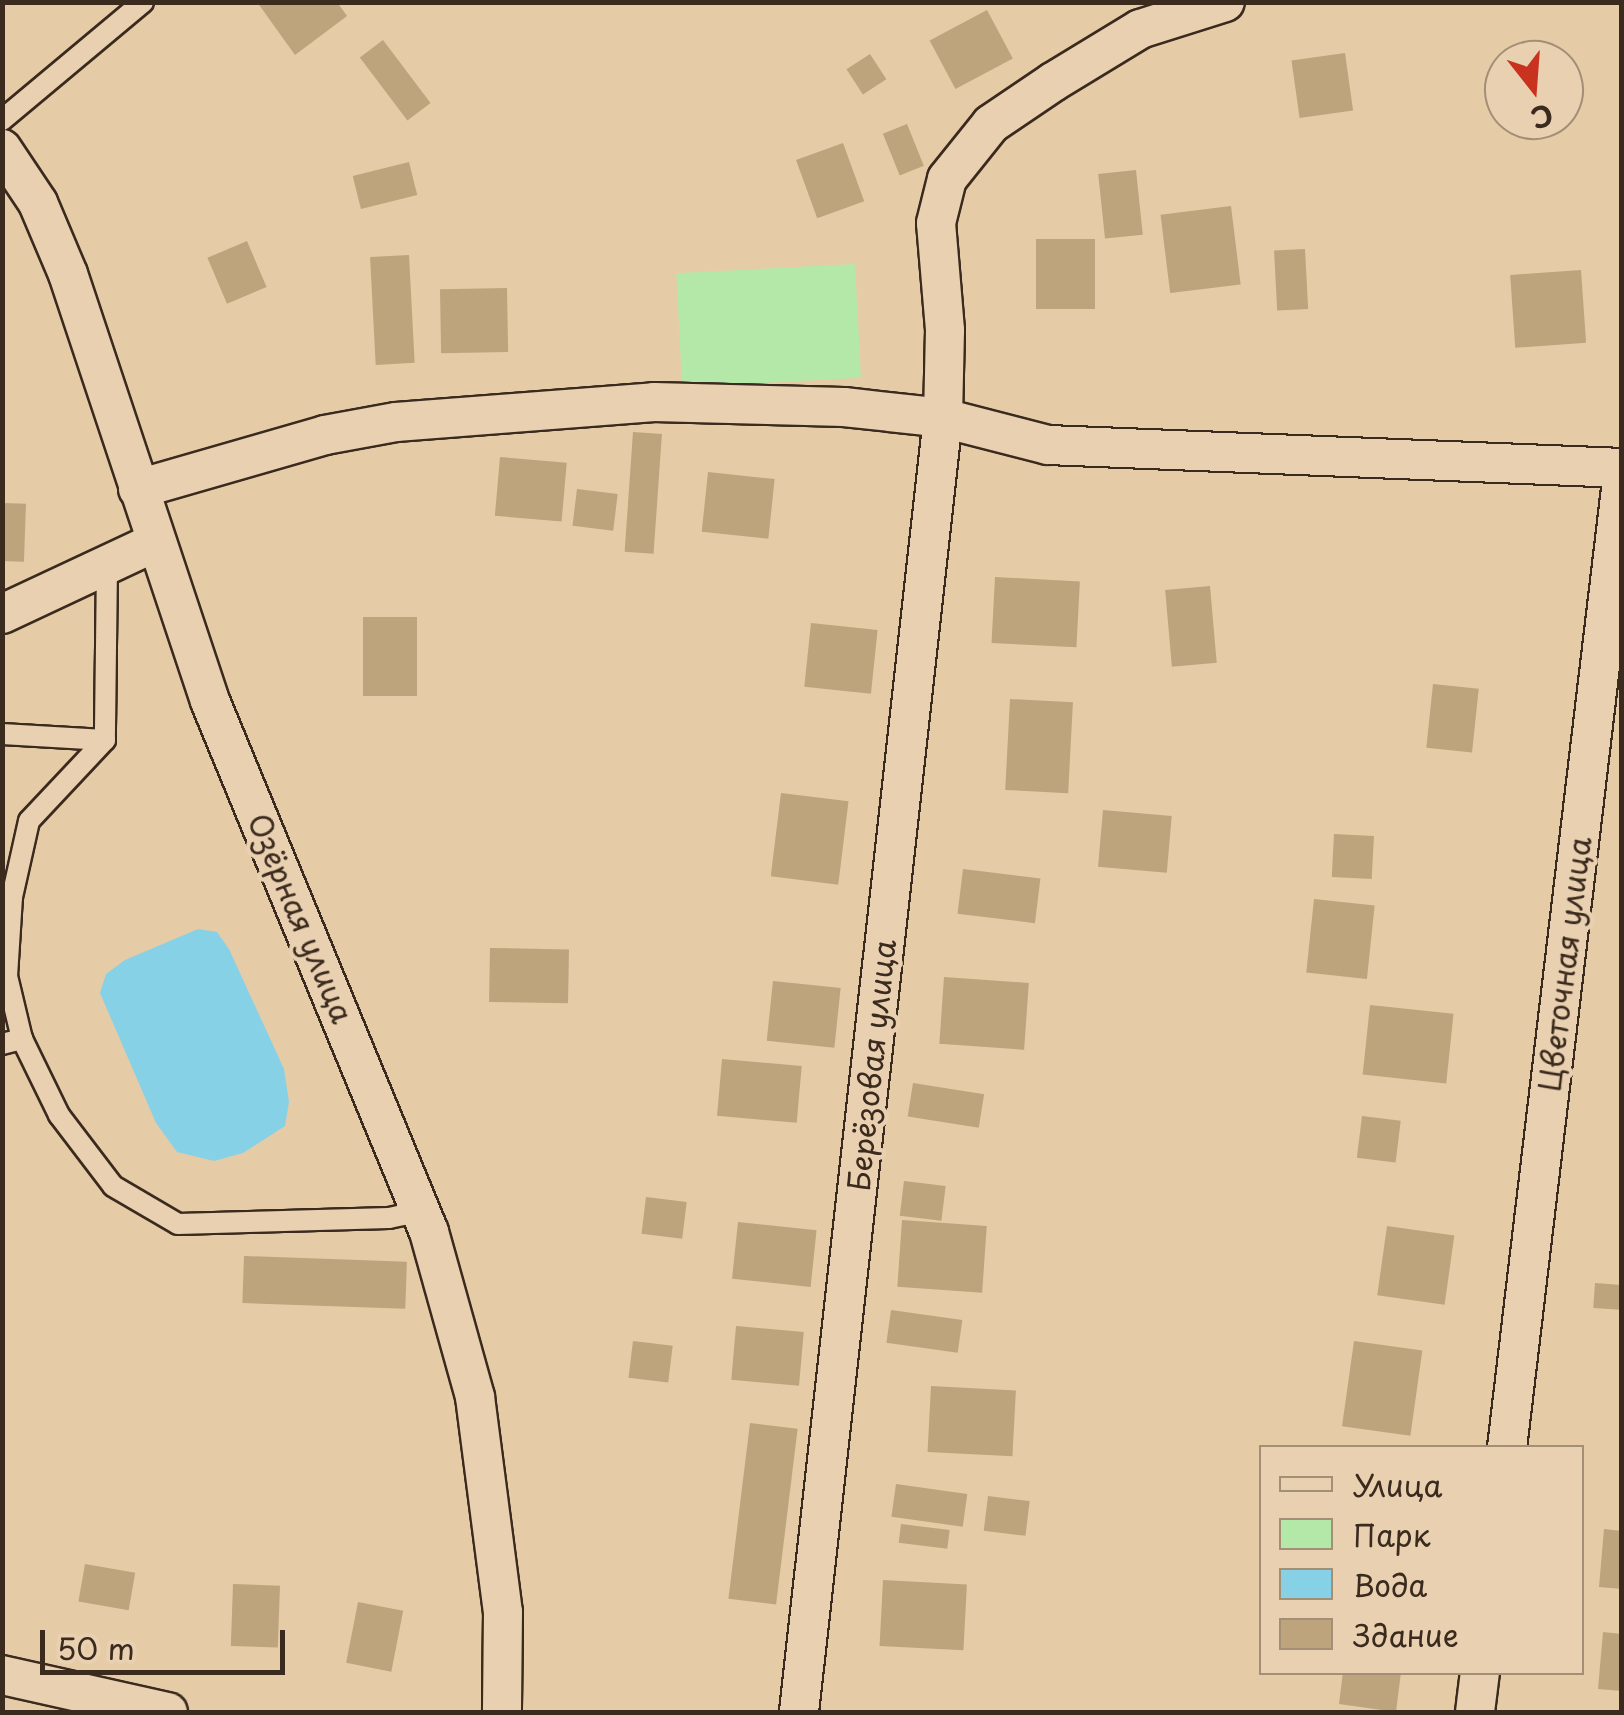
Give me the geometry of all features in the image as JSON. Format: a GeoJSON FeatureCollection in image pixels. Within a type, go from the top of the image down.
{"type":"FeatureCollection","features":[{"type":"Feature","properties":{"kind":"street","name":"Берёзовая улица"},"geometry":{"type":"LineString","coordinates":[[799,1712],[943,418],[945,330],[936,223],[947,179],[991,124],[1133,16],[1225,2]]}},
{"type":"Feature","properties":{"kind":"street","name":"Озёрная улица"},"geometry":{"type":"LineString","coordinates":[[2,150],[38,202],[68,274],[210,701],[421,1211],[475,1397],[503,1612],[502,1712]]}},
{"type":"Feature","properties":{"kind":"street"},"geometry":{"type":"LineString","coordinates":[[138,488],[325,435],[396,422],[654,402],[844,407],[943,418],[1048,445],[1622,468]]}},
{"type":"Feature","properties":{"kind":"street","name":"Цветочная улица"},"geometry":{"type":"LineString","coordinates":[[1507,1445],[1622,481]]}},
{"type":"Feature","properties":{"kind":"street"},"geometry":{"type":"LineString","coordinates":[[2,614],[156,542]]}},
{"type":"Feature","properties":{"kind":"street"},"geometry":{"type":"LineString","coordinates":[[1475,1712],[1480,1675]]}},
{"type":"Feature","properties":{"kind":"street"},"geometry":{"type":"LineString","coordinates":[[2,1676],[168,1712]]}},
{"type":"Feature","properties":{"kind":"lane"},"geometry":{"type":"LineString","coordinates":[[2,120],[143,2]]}},
{"type":"Feature","properties":{"kind":"lane"},"geometry":{"type":"LineString","coordinates":[[107,565],[106,740],[29,821],[7,897],[6,976],[12,1041],[59,1116],[114,1186],[178,1224],[389,1218],[421,1211]]}},
{"type":"Feature","properties":{"kind":"lane"},"geometry":{"type":"LineString","coordinates":[[2,734],[106,740]]}},
{"type":"Feature","properties":{"kind":"green space"},"geometry":{"type":"Polygon","coordinates":[[[855,264],[861,378],[682,387],[676,273],[855,264]]]}},
{"type":"Feature","properties":{"kind":"water"},"geometry":{"type":"Polygon","coordinates":[[[198,929],[217,932],[229,949],[284,1069],[289,1102],[285,1126],[243,1153],[214,1161],[177,1152],[156,1123],[100,993],[106,974],[125,960],[198,929]]]}},
{"type":"Feature","properties":{"kind":"building"},"geometry":{"type":"Polygon","coordinates":[[[257,2],[337,2],[347,16],[295,55],[257,2]]]}},
{"type":"Feature","properties":{"kind":"building"},"geometry":{"type":"Polygon","coordinates":[[[987,10],[1013,59],[955,89],[930,41],[987,10]]]}},
{"type":"Feature","properties":{"kind":"building"},"geometry":{"type":"Polygon","coordinates":[[[383,40],[431,103],[407,121],[360,57],[383,40]]]}},
{"type":"Feature","properties":{"kind":"building"},"geometry":{"type":"Polygon","coordinates":[[[1345,53],[1353,110],[1300,118],[1292,61],[1345,53]]]}},
{"type":"Feature","properties":{"kind":"building"},"geometry":{"type":"Polygon","coordinates":[[[870,54],[886,79],[863,94],[847,69],[870,54]]]}},
{"type":"Feature","properties":{"kind":"building"},"geometry":{"type":"Polygon","coordinates":[[[907,124],[924,166],[900,175],[883,134],[907,124]]]}},
{"type":"Feature","properties":{"kind":"building"},"geometry":{"type":"Polygon","coordinates":[[[843,143],[864,201],[817,218],[796,160],[843,143]]]}},
{"type":"Feature","properties":{"kind":"building"},"geometry":{"type":"Polygon","coordinates":[[[409,162],[417,195],[361,209],[353,176],[409,162]]]}},
{"type":"Feature","properties":{"kind":"building"},"geometry":{"type":"Polygon","coordinates":[[[1136,170],[1143,235],[1105,239],[1098,174],[1136,170]]]}},
{"type":"Feature","properties":{"kind":"building"},"geometry":{"type":"Polygon","coordinates":[[[1231,206],[1241,284],[1170,293],[1161,215],[1231,206]]]}},
{"type":"Feature","properties":{"kind":"building"},"geometry":{"type":"Polygon","coordinates":[[[1036,239],[1095,239],[1095,309],[1036,309],[1036,239]]]}},
{"type":"Feature","properties":{"kind":"building"},"geometry":{"type":"Polygon","coordinates":[[[247,241],[267,287],[227,304],[207,258],[247,241]]]}},
{"type":"Feature","properties":{"kind":"building"},"geometry":{"type":"Polygon","coordinates":[[[1305,249],[1308,309],[1277,311],[1274,251],[1305,249]]]}},
{"type":"Feature","properties":{"kind":"building"},"geometry":{"type":"Polygon","coordinates":[[[409,255],[415,363],[376,365],[370,257],[409,255]]]}},
{"type":"Feature","properties":{"kind":"building"},"geometry":{"type":"Polygon","coordinates":[[[1581,270],[1586,343],[1515,348],[1510,275],[1581,270]]]}},
{"type":"Feature","properties":{"kind":"building"},"geometry":{"type":"Polygon","coordinates":[[[507,288],[508,352],[441,353],[440,289],[507,288]]]}},
{"type":"Feature","properties":{"kind":"building"},"geometry":{"type":"Polygon","coordinates":[[[633,432],[662,434],[654,554],[625,552],[633,432]]]}},
{"type":"Feature","properties":{"kind":"building"},"geometry":{"type":"Polygon","coordinates":[[[500,457],[567,463],[562,522],[495,516],[500,457]]]}},
{"type":"Feature","properties":{"kind":"building"},"geometry":{"type":"Polygon","coordinates":[[[708,472],[775,479],[768,539],[702,532],[708,472]]]}},
{"type":"Feature","properties":{"kind":"building"},"geometry":{"type":"Polygon","coordinates":[[[577,489],[618,494],[613,531],[572,526],[577,489]]]}},
{"type":"Feature","properties":{"kind":"building"},"geometry":{"type":"Polygon","coordinates":[[[2,503],[26,504],[24,562],[2,561],[2,503]]]}},
{"type":"Feature","properties":{"kind":"building"},"geometry":{"type":"Polygon","coordinates":[[[995,577],[1080,581],[1076,647],[992,643],[995,577]]]}},
{"type":"Feature","properties":{"kind":"building"},"geometry":{"type":"Polygon","coordinates":[[[1210,586],[1217,663],[1172,667],[1165,590],[1210,586]]]}},
{"type":"Feature","properties":{"kind":"building"},"geometry":{"type":"Polygon","coordinates":[[[363,617],[417,617],[417,696],[363,696],[363,617]]]}},
{"type":"Feature","properties":{"kind":"building"},"geometry":{"type":"Polygon","coordinates":[[[811,623],[878,630],[871,694],[804,687],[811,623]]]}},
{"type":"Feature","properties":{"kind":"building"},"geometry":{"type":"Polygon","coordinates":[[[1433,684],[1479,689],[1472,752],[1426,748],[1433,684]]]}},
{"type":"Feature","properties":{"kind":"building"},"geometry":{"type":"Polygon","coordinates":[[[1010,699],[1073,702],[1068,793],[1005,790],[1010,699]]]}},
{"type":"Feature","properties":{"kind":"building"},"geometry":{"type":"Polygon","coordinates":[[[781,793],[848,801],[838,885],[771,876],[781,793]]]}},
{"type":"Feature","properties":{"kind":"building"},"geometry":{"type":"Polygon","coordinates":[[[1103,810],[1172,816],[1167,873],[1098,867],[1103,810]]]}},
{"type":"Feature","properties":{"kind":"building"},"geometry":{"type":"Polygon","coordinates":[[[1334,834],[1374,836],[1372,879],[1332,877],[1334,834]]]}},
{"type":"Feature","properties":{"kind":"building"},"geometry":{"type":"Polygon","coordinates":[[[963,869],[1040,879],[1035,923],[958,914],[963,869]]]}},
{"type":"Feature","properties":{"kind":"building"},"geometry":{"type":"Polygon","coordinates":[[[1314,899],[1375,905],[1367,979],[1306,973],[1314,899]]]}},
{"type":"Feature","properties":{"kind":"building"},"geometry":{"type":"Polygon","coordinates":[[[490,948],[569,949],[568,1003],[489,1002],[490,948]]]}},
{"type":"Feature","properties":{"kind":"building"},"geometry":{"type":"Polygon","coordinates":[[[944,977],[1029,983],[1024,1050],[939,1044],[944,977]]]}},
{"type":"Feature","properties":{"kind":"building"},"geometry":{"type":"Polygon","coordinates":[[[773,981],[841,988],[834,1048],[767,1041],[773,981]]]}},
{"type":"Feature","properties":{"kind":"building"},"geometry":{"type":"Polygon","coordinates":[[[1370,1005],[1454,1014],[1446,1083],[1363,1075],[1370,1005]]]}},
{"type":"Feature","properties":{"kind":"building"},"geometry":{"type":"Polygon","coordinates":[[[722,1059],[802,1066],[797,1123],[717,1116],[722,1059]]]}},
{"type":"Feature","properties":{"kind":"building"},"geometry":{"type":"Polygon","coordinates":[[[913,1083],[984,1094],[979,1128],[908,1117],[913,1083]]]}},
{"type":"Feature","properties":{"kind":"building"},"geometry":{"type":"Polygon","coordinates":[[[1362,1116],[1401,1121],[1396,1162],[1357,1158],[1362,1116]]]}},
{"type":"Feature","properties":{"kind":"building"},"geometry":{"type":"Polygon","coordinates":[[[904,1181],[946,1186],[941,1221],[900,1216],[904,1181]]]}},
{"type":"Feature","properties":{"kind":"building"},"geometry":{"type":"Polygon","coordinates":[[[646,1197],[687,1202],[682,1239],[641,1234],[646,1197]]]}},
{"type":"Feature","properties":{"kind":"building"},"geometry":{"type":"Polygon","coordinates":[[[902,1220],[987,1226],[982,1293],[897,1287],[902,1220]]]}},
{"type":"Feature","properties":{"kind":"building"},"geometry":{"type":"Polygon","coordinates":[[[738,1222],[817,1230],[811,1287],[732,1279],[738,1222]]]}},
{"type":"Feature","properties":{"kind":"building"},"geometry":{"type":"Polygon","coordinates":[[[1387,1226],[1454,1235],[1445,1305],[1377,1295],[1387,1226]]]}},
{"type":"Feature","properties":{"kind":"building"},"geometry":{"type":"Polygon","coordinates":[[[244,1256],[407,1262],[405,1309],[242,1303],[244,1256]]]}},
{"type":"Feature","properties":{"kind":"building"},"geometry":{"type":"Polygon","coordinates":[[[1595,1283],[1622,1285],[1620,1310],[1593,1308],[1595,1283]]]}},
{"type":"Feature","properties":{"kind":"building"},"geometry":{"type":"Polygon","coordinates":[[[891,1310],[962,1320],[958,1353],[886,1343],[891,1310]]]}},
{"type":"Feature","properties":{"kind":"building"},"geometry":{"type":"Polygon","coordinates":[[[736,1326],[804,1332],[799,1386],[731,1380],[736,1326]]]}},
{"type":"Feature","properties":{"kind":"building"},"geometry":{"type":"Polygon","coordinates":[[[633,1341],[673,1346],[668,1383],[628,1378],[633,1341]]]}},
{"type":"Feature","properties":{"kind":"building"},"geometry":{"type":"Polygon","coordinates":[[[1354,1341],[1422,1351],[1410,1436],[1342,1426],[1354,1341]]]}},
{"type":"Feature","properties":{"kind":"building"},"geometry":{"type":"Polygon","coordinates":[[[931,1386],[1016,1390],[1012,1456],[928,1452],[931,1386]]]}},
{"type":"Feature","properties":{"kind":"building"},"geometry":{"type":"Polygon","coordinates":[[[750,1423],[798,1429],[776,1605],[728,1599],[750,1423]]]}},
{"type":"Feature","properties":{"kind":"building"},"geometry":{"type":"Polygon","coordinates":[[[896,1484],[967,1494],[963,1527],[891,1517],[896,1484]]]}},
{"type":"Feature","properties":{"kind":"building"},"geometry":{"type":"Polygon","coordinates":[[[988,1496],[1030,1501],[1025,1536],[984,1531],[988,1496]]]}},
{"type":"Feature","properties":{"kind":"building"},"geometry":{"type":"Polygon","coordinates":[[[901,1524],[950,1530],[947,1549],[899,1543],[901,1524]]]}},
{"type":"Feature","properties":{"kind":"building"},"geometry":{"type":"Polygon","coordinates":[[[1604,1529],[1622,1531],[1622,1589],[1599,1587],[1604,1529]]]}},
{"type":"Feature","properties":{"kind":"building"},"geometry":{"type":"Polygon","coordinates":[[[85,1564],[135,1573],[129,1610],[78,1601],[85,1564]]]}},
{"type":"Feature","properties":{"kind":"building"},"geometry":{"type":"Polygon","coordinates":[[[883,1580],[967,1584],[963,1650],[880,1646],[883,1580]]]}},
{"type":"Feature","properties":{"kind":"building"},"geometry":{"type":"Polygon","coordinates":[[[233,1584],[280,1586],[278,1648],[231,1646],[233,1584]]]}},
{"type":"Feature","properties":{"kind":"building"},"geometry":{"type":"Polygon","coordinates":[[[358,1602],[403,1611],[391,1672],[346,1663],[358,1602]]]}},
{"type":"Feature","properties":{"kind":"building"},"geometry":{"type":"Polygon","coordinates":[[[1603,1632],[1622,1634],[1622,1691],[1598,1689],[1603,1632]]]}},
{"type":"Feature","properties":{"kind":"building"},"geometry":{"type":"Polygon","coordinates":[[[1343,1675],[1401,1675],[1396,1712],[1339,1704],[1343,1675]]]}}]}
